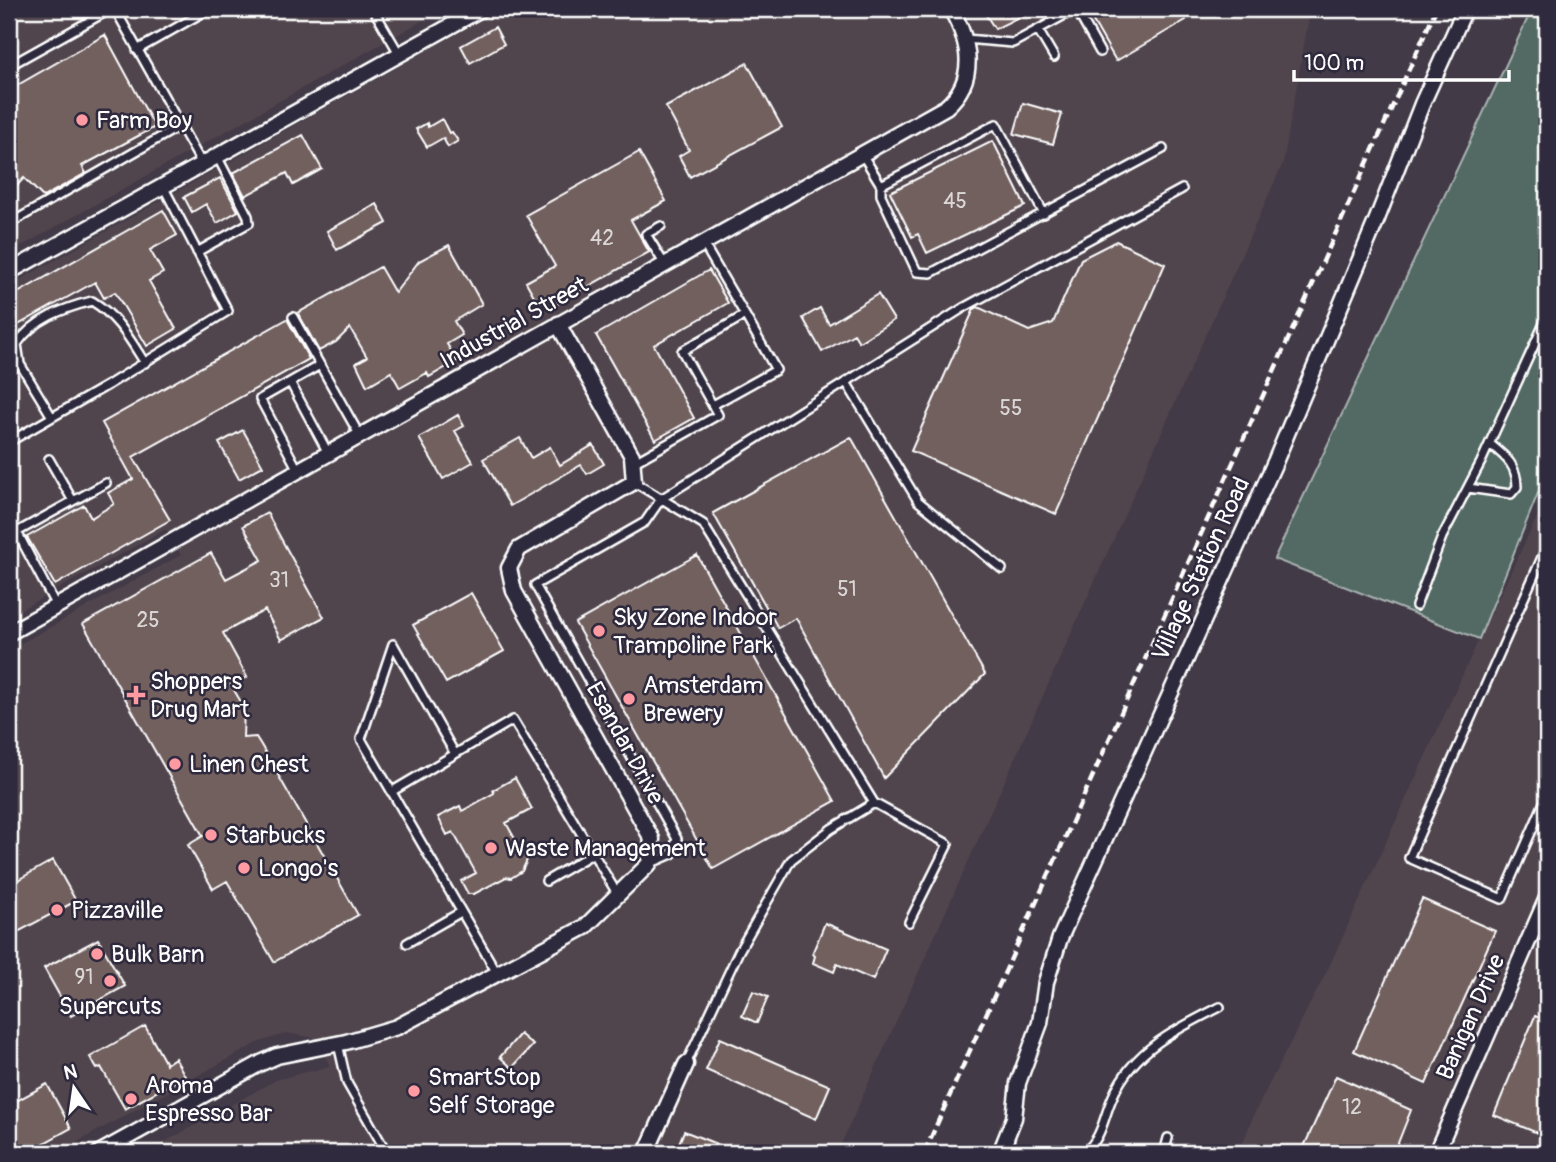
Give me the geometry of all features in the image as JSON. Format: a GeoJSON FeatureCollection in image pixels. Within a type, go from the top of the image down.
{"type":"FeatureCollection","features":[{"type":"Feature","properties":{"kind":"street"},"geometry":{"type":"LineString","coordinates":[[9,272],[481,9]]}},
{"type":"Feature","properties":{"kind":"street","name":"Industrial Street"},"geometry":{"type":"LineString","coordinates":[[9,633],[946,107],[954,100],[968,73],[965,39],[951,9]]}},
{"type":"Feature","properties":{"kind":"street","name":"Village Station Road"},"geometry":{"type":"LineString","coordinates":[[1000,1153],[1014,1118],[1018,1083],[1040,1023],[1046,982],[1060,938],[1275,462],[1422,104],[1465,9]]}},
{"type":"Feature","properties":{"kind":"street"},"geometry":{"type":"LineString","coordinates":[[558,324],[632,456],[634,482]]}},
{"type":"Feature","properties":{"kind":"street","name":"Esandar Drive"},"geometry":{"type":"LineString","coordinates":[[634,482],[519,549],[509,568],[514,591],[652,839],[649,864]]}},
{"type":"Feature","properties":{"kind":"street"},"geometry":{"type":"LineString","coordinates":[[99,1153],[277,1056],[338,1044],[397,1027],[585,927],[649,864]]}},
{"type":"Feature","properties":{"kind":"street","name":"Banigan Drive"},"geometry":{"type":"LineString","coordinates":[[1436,1153],[1547,898]]}},
{"type":"Feature","properties":{"kind":"street"},"geometry":{"type":"LineString","coordinates":[[646,1153],[686,1064]]}},
{"type":"Feature","properties":{"kind":"lane"},"geometry":{"type":"LineString","coordinates":[[9,66],[113,9],[202,164]]}},
{"type":"Feature","properties":{"kind":"lane"},"geometry":{"type":"LineString","coordinates":[[137,50],[209,9]]}},
{"type":"Feature","properties":{"kind":"lane"},"geometry":{"type":"LineString","coordinates":[[373,9],[400,55]]}},
{"type":"Feature","properties":{"kind":"lane"},"geometry":{"type":"LineString","coordinates":[[965,39],[1013,43],[1076,9],[1100,52]]}},
{"type":"Feature","properties":{"kind":"lane"},"geometry":{"type":"LineString","coordinates":[[1038,30],[1054,57]]}},
{"type":"Feature","properties":{"kind":"lane"},"geometry":{"type":"LineString","coordinates":[[881,185],[996,124],[1044,214]]}},
{"type":"Feature","properties":{"kind":"lane"},"geometry":{"type":"LineString","coordinates":[[9,224],[180,126]]}},
{"type":"Feature","properties":{"kind":"lane"},"geometry":{"type":"LineString","coordinates":[[862,154],[881,185],[881,195],[917,272],[931,273],[1163,149]]}},
{"type":"Feature","properties":{"kind":"lane"},"geometry":{"type":"LineString","coordinates":[[197,252],[249,223],[248,216],[217,156]]}},
{"type":"Feature","properties":{"kind":"lane"},"geometry":{"type":"LineString","coordinates":[[9,442],[228,311],[163,187]]}},
{"type":"Feature","properties":{"kind":"lane"},"geometry":{"type":"LineString","coordinates":[[649,864],[673,854],[677,839],[535,585],[645,522],[661,499],[963,308],[1182,189]]}},
{"type":"Feature","properties":{"kind":"lane"},"geometry":{"type":"LineString","coordinates":[[661,226],[646,234],[665,265]]}},
{"type":"Feature","properties":{"kind":"lane"},"geometry":{"type":"LineString","coordinates":[[703,243],[776,370],[713,405]]}},
{"type":"Feature","properties":{"kind":"lane"},"geometry":{"type":"LineString","coordinates":[[52,417],[20,364],[17,344],[26,331],[65,308],[92,301],[106,309],[120,323],[145,363]]}},
{"type":"Feature","properties":{"kind":"lane"},"geometry":{"type":"LineString","coordinates":[[633,464],[718,415],[682,351],[745,316]]}},
{"type":"Feature","properties":{"kind":"lane"},"geometry":{"type":"LineString","coordinates":[[293,317],[360,436]]}},
{"type":"Feature","properties":{"kind":"lane"},"geometry":{"type":"LineString","coordinates":[[1416,606],[1442,537],[1490,444],[1547,317]]}},
{"type":"Feature","properties":{"kind":"lane"},"geometry":{"type":"LineString","coordinates":[[9,370],[20,364]]}},
{"type":"Feature","properties":{"kind":"lane"},"geometry":{"type":"LineString","coordinates":[[298,470],[260,399],[320,365]]}},
{"type":"Feature","properties":{"kind":"lane"},"geometry":{"type":"LineString","coordinates":[[290,382],[328,453]]}},
{"type":"Feature","properties":{"kind":"lane"},"geometry":{"type":"LineString","coordinates":[[846,382],[918,501],[1002,569]]}},
{"type":"Feature","properties":{"kind":"lane"},"geometry":{"type":"LineString","coordinates":[[1468,488],[1511,494],[1517,487],[1517,472],[1510,460],[1490,444]]}},
{"type":"Feature","properties":{"kind":"lane"},"geometry":{"type":"LineString","coordinates":[[49,459],[73,501]]}},
{"type":"Feature","properties":{"kind":"lane"},"geometry":{"type":"LineString","coordinates":[[634,482],[703,524],[874,803],[948,844],[909,922]]}},
{"type":"Feature","properties":{"kind":"lane"},"geometry":{"type":"LineString","coordinates":[[56,606],[13,534],[106,483]]}},
{"type":"Feature","properties":{"kind":"lane"},"geometry":{"type":"LineString","coordinates":[[1547,546],[1409,858],[1502,899],[1547,796]]}},
{"type":"Feature","properties":{"kind":"lane"},"geometry":{"type":"LineString","coordinates":[[455,754],[393,644],[361,739],[497,974]]}},
{"type":"Feature","properties":{"kind":"lane"},"geometry":{"type":"LineString","coordinates":[[391,792],[513,720],[618,895]]}},
{"type":"Feature","properties":{"kind":"lane"},"geometry":{"type":"LineString","coordinates":[[686,1064],[739,951],[791,860],[831,829],[874,803]]}},
{"type":"Feature","properties":{"kind":"lane"},"geometry":{"type":"LineString","coordinates":[[546,881],[593,854]]}},
{"type":"Feature","properties":{"kind":"lane"},"geometry":{"type":"LineString","coordinates":[[407,943],[461,912]]}},
{"type":"Feature","properties":{"kind":"lane"},"geometry":{"type":"LineString","coordinates":[[1084,1153],[1097,1141],[1116,1090],[1141,1054],[1181,1027],[1220,1007]]}},
{"type":"Feature","properties":{"kind":"lane"},"geometry":{"type":"LineString","coordinates":[[338,1044],[347,1083],[387,1153]]}},
{"type":"Feature","properties":{"kind":"lane"},"geometry":{"type":"LineString","coordinates":[[1009,1133],[1011,1153]]}},
{"type":"Feature","properties":{"kind":"lane"},"geometry":{"type":"LineString","coordinates":[[1164,1153],[1168,1138]]}},
{"type":"Feature","properties":{"kind":"shaded area"},"geometry":{"type":"Polygon","coordinates":[[[9,9],[443,9],[9,253],[9,9]]]}},
{"type":"Feature","properties":{"kind":"shaded area"},"geometry":{"type":"Polygon","coordinates":[[[501,9],[1315,9],[1309,17],[1283,163],[837,1153],[145,1153],[276,1080],[330,1066],[316,1038],[287,1033],[257,1043],[57,1153],[9,1153],[9,650],[181,555],[166,529],[9,616],[9,286],[501,9]]]}},
{"type":"Feature","properties":{"kind":"shaded area"},"geometry":{"type":"Polygon","coordinates":[[[1547,496],[1547,1153],[1239,1153],[1254,1114],[1329,967],[1547,496]]]}},
{"type":"Feature","properties":{"kind":"green space"},"geometry":{"type":"Polygon","coordinates":[[[1532,9],[1547,9],[1547,471],[1479,639],[1274,559],[1532,9]]]}},
{"type":"Feature","properties":{"kind":"building"},"geometry":{"type":"Polygon","coordinates":[[[988,9],[1035,9],[995,29],[986,15],[990,12],[988,9]]]}},
{"type":"Feature","properties":{"kind":"building"},"geometry":{"type":"Polygon","coordinates":[[[1086,9],[1179,9],[1186,20],[1116,61],[1086,9]]]}},
{"type":"Feature","properties":{"kind":"building"},"geometry":{"type":"Polygon","coordinates":[[[495,27],[504,44],[470,63],[461,46],[495,27]]]}},
{"type":"Feature","properties":{"kind":"building","name":"Farm Boy"},"geometry":{"type":"Polygon","coordinates":[[[105,35],[155,127],[82,166],[86,173],[43,197],[24,178],[9,194],[9,90],[105,35]]]}},
{"type":"Feature","properties":{"kind":"building"},"geometry":{"type":"Polygon","coordinates":[[[747,63],[782,127],[690,177],[679,156],[689,150],[666,107],[747,63]]]}},
{"type":"Feature","properties":{"kind":"building"},"geometry":{"type":"Polygon","coordinates":[[[1023,103],[1062,114],[1053,144],[1014,134],[1023,103]]]}},
{"type":"Feature","properties":{"kind":"building"},"geometry":{"type":"Polygon","coordinates":[[[442,119],[449,133],[452,132],[458,141],[448,147],[443,138],[427,147],[416,129],[427,123],[428,127],[442,119]]]}},
{"type":"Feature","properties":{"kind":"building"},"geometry":{"type":"Polygon","coordinates":[[[303,135],[322,169],[293,185],[287,173],[245,196],[233,173],[303,135]]]}},
{"type":"Feature","properties":{"kind":"building"},"geometry":{"type":"Polygon","coordinates":[[[993,141],[1025,206],[927,253],[918,234],[912,237],[890,192],[993,141]]]}},
{"type":"Feature","properties":{"kind":"building"},"geometry":{"type":"Polygon","coordinates":[[[639,152],[666,201],[631,220],[649,252],[557,304],[552,294],[538,303],[526,282],[555,266],[526,215],[639,152]]]}},
{"type":"Feature","properties":{"kind":"building"},"geometry":{"type":"Polygon","coordinates":[[[220,178],[238,211],[217,223],[206,204],[192,212],[184,197],[220,178]]]}},
{"type":"Feature","properties":{"kind":"building"},"geometry":{"type":"Polygon","coordinates":[[[377,204],[387,223],[337,250],[327,231],[377,204]]]}},
{"type":"Feature","properties":{"kind":"building"},"geometry":{"type":"Polygon","coordinates":[[[163,210],[177,235],[150,250],[163,273],[149,281],[176,329],[147,346],[115,292],[104,298],[95,282],[9,330],[9,298],[163,210]]]}},
{"type":"Feature","properties":{"kind":"building"},"geometry":{"type":"Polygon","coordinates":[[[1116,241],[1165,264],[1056,514],[911,451],[974,309],[978,307],[1029,331],[1053,323],[1081,259],[1116,241]]]}},
{"type":"Feature","properties":{"kind":"building"},"geometry":{"type":"Polygon","coordinates":[[[449,245],[482,304],[454,321],[462,335],[447,344],[457,361],[429,377],[427,373],[400,388],[391,372],[367,386],[356,363],[367,357],[350,328],[336,342],[319,351],[298,313],[380,267],[395,293],[419,261],[449,245]]]}},
{"type":"Feature","properties":{"kind":"building"},"geometry":{"type":"Polygon","coordinates":[[[709,270],[728,303],[654,345],[694,418],[655,440],[596,335],[709,270]]]}},
{"type":"Feature","properties":{"kind":"building"},"geometry":{"type":"Polygon","coordinates":[[[878,294],[894,320],[859,342],[854,334],[822,352],[803,318],[820,308],[829,324],[878,294]]]}},
{"type":"Feature","properties":{"kind":"building"},"geometry":{"type":"Polygon","coordinates":[[[287,319],[309,359],[133,457],[170,520],[55,585],[27,537],[84,505],[91,518],[114,504],[108,493],[133,479],[102,423],[287,319]]]}},
{"type":"Feature","properties":{"kind":"building"},"geometry":{"type":"Polygon","coordinates":[[[458,415],[464,426],[455,431],[473,462],[443,479],[419,438],[458,415]]]}},
{"type":"Feature","properties":{"kind":"building"},"geometry":{"type":"Polygon","coordinates":[[[243,430],[263,466],[239,479],[219,443],[243,430]]]}},
{"type":"Feature","properties":{"kind":"building"},"geometry":{"type":"Polygon","coordinates":[[[851,437],[985,674],[884,778],[796,618],[778,628],[713,513],[851,437]]]}},
{"type":"Feature","properties":{"kind":"building"},"geometry":{"type":"Polygon","coordinates":[[[520,438],[531,458],[550,447],[560,465],[593,445],[604,464],[587,474],[581,465],[510,506],[483,459],[520,438]]]}},
{"type":"Feature","properties":{"kind":"building"},"geometry":{"type":"Polygon","coordinates":[[[267,513],[324,617],[281,640],[265,610],[223,633],[247,677],[231,685],[244,707],[243,738],[256,737],[358,915],[274,962],[227,881],[213,889],[188,845],[203,836],[83,624],[211,553],[226,579],[262,560],[243,526],[267,513]]]}},
{"type":"Feature","properties":{"kind":"building"},"geometry":{"type":"Polygon","coordinates":[[[697,555],[835,801],[713,869],[575,623],[697,555]]]}},
{"type":"Feature","properties":{"kind":"building"},"geometry":{"type":"Polygon","coordinates":[[[471,593],[504,651],[446,683],[413,625],[471,593]]]}},
{"type":"Feature","properties":{"kind":"building","name":"Waste Management"},"geometry":{"type":"Polygon","coordinates":[[[515,778],[532,809],[506,823],[527,860],[522,871],[511,878],[506,877],[474,894],[468,894],[461,881],[476,873],[453,832],[447,835],[438,817],[460,806],[462,811],[515,778]]]}},
{"type":"Feature","properties":{"kind":"building"},"geometry":{"type":"Polygon","coordinates":[[[53,860],[76,901],[16,933],[9,919],[9,885],[53,860]]]}},
{"type":"Feature","properties":{"kind":"building"},"geometry":{"type":"Polygon","coordinates":[[[1422,899],[1495,931],[1426,1084],[1354,1051],[1422,899]]]}},
{"type":"Feature","properties":{"kind":"building"},"geometry":{"type":"Polygon","coordinates":[[[825,923],[886,949],[873,980],[837,964],[834,972],[813,963],[815,956],[812,954],[825,923]]]}},
{"type":"Feature","properties":{"kind":"building"},"geometry":{"type":"Polygon","coordinates":[[[98,939],[125,986],[71,1016],[44,968],[98,939]]]}},
{"type":"Feature","properties":{"kind":"building"},"geometry":{"type":"Polygon","coordinates":[[[753,991],[768,997],[757,1023],[742,1016],[753,991]]]}},
{"type":"Feature","properties":{"kind":"building"},"geometry":{"type":"Polygon","coordinates":[[[1535,1016],[1547,1021],[1547,1137],[1494,1115],[1535,1016]]]}},
{"type":"Feature","properties":{"kind":"building"},"geometry":{"type":"Polygon","coordinates":[[[145,1026],[166,1064],[175,1058],[185,1076],[125,1109],[101,1067],[97,1069],[90,1057],[145,1026]]]}},
{"type":"Feature","properties":{"kind":"building"},"geometry":{"type":"Polygon","coordinates":[[[520,1034],[533,1045],[512,1068],[500,1057],[520,1034]]]}},
{"type":"Feature","properties":{"kind":"building"},"geometry":{"type":"Polygon","coordinates":[[[720,1038],[830,1086],[816,1119],[706,1070],[720,1038]]]}},
{"type":"Feature","properties":{"kind":"building"},"geometry":{"type":"Polygon","coordinates":[[[1336,1076],[1411,1110],[1394,1153],[1301,1153],[1336,1076]]]}},
{"type":"Feature","properties":{"kind":"building"},"geometry":{"type":"Polygon","coordinates":[[[47,1084],[71,1128],[26,1153],[9,1153],[9,1105],[47,1084]]]}},
{"type":"Feature","properties":{"kind":"building"},"geometry":{"type":"Polygon","coordinates":[[[684,1131],[739,1153],[675,1153],[684,1131]]]}},
{"type":"Feature","properties":{"kind":"railway"},"geometry":{"type":"LineString","coordinates":[[924,1153],[1436,9]]}},
{"type":"Feature","properties":{"kind":"place","name":"Farm Boy"},"geometry":{"type":"Point","coordinates":[82,120]}},
{"type":"Feature","properties":{"kind":"place","name":"Sky Zone Indoor Trampoline Park"},"geometry":{"type":"Point","coordinates":[599,631]}},
{"type":"Feature","properties":{"kind":"place","name":"Shoppers Drug Mart"},"geometry":{"type":"Point","coordinates":[136,695]}},
{"type":"Feature","properties":{"kind":"place","name":"Amsterdam Brewery"},"geometry":{"type":"Point","coordinates":[629,699]}},
{"type":"Feature","properties":{"kind":"place","name":"Linen Chest"},"geometry":{"type":"Point","coordinates":[175,764]}},
{"type":"Feature","properties":{"kind":"place","name":"Starbucks"},"geometry":{"type":"Point","coordinates":[211,835]}},
{"type":"Feature","properties":{"kind":"place","name":"Waste Management"},"geometry":{"type":"Point","coordinates":[491,848]}},
{"type":"Feature","properties":{"kind":"place","name":"Longo's"},"geometry":{"type":"Point","coordinates":[244,868]}},
{"type":"Feature","properties":{"kind":"place","name":"Pizzaville"},"geometry":{"type":"Point","coordinates":[57,910]}},
{"type":"Feature","properties":{"kind":"place","name":"Bulk Barn"},"geometry":{"type":"Point","coordinates":[97,954]}},
{"type":"Feature","properties":{"kind":"place","name":"Supercuts"},"geometry":{"type":"Point","coordinates":[110,981]}},
{"type":"Feature","properties":{"kind":"place","name":"SmartStop Self Storage"},"geometry":{"type":"Point","coordinates":[414,1091]}},
{"type":"Feature","properties":{"kind":"place","name":"Aroma Espresso Bar"},"geometry":{"type":"Point","coordinates":[131,1099]}}]}
